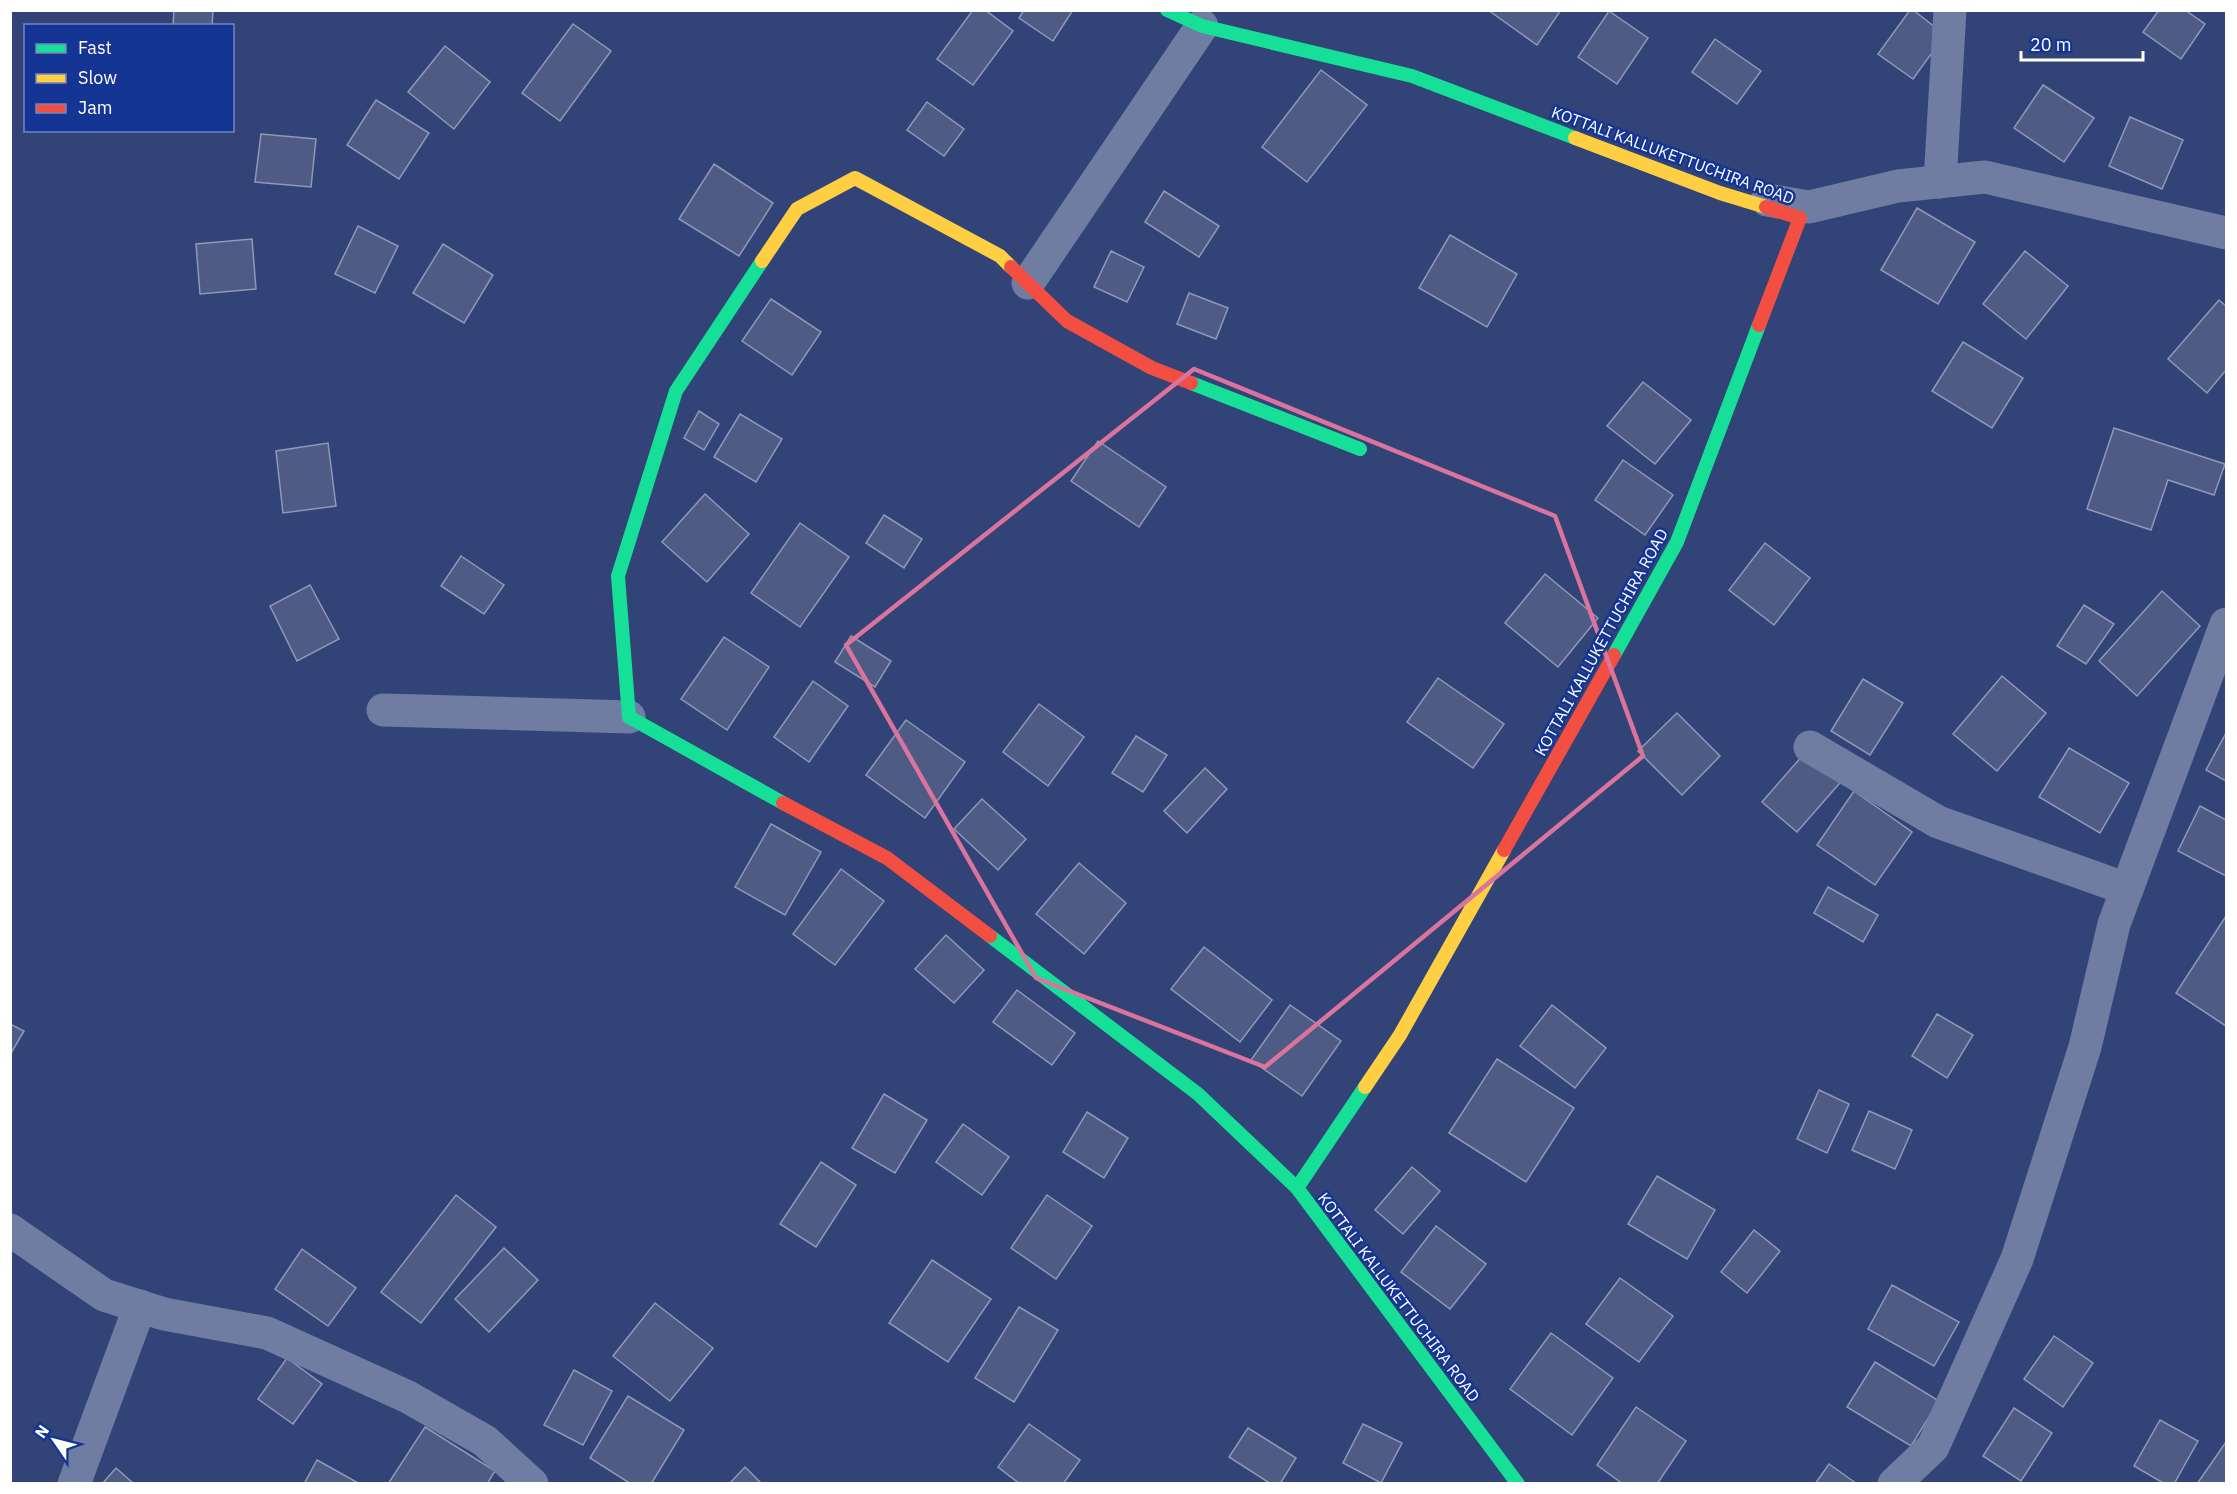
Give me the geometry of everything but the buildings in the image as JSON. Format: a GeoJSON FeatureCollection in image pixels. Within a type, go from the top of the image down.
{"type":"FeatureCollection","features":[{"type":"Feature","properties":{"kind":"street","name":"KOTTALI KALLUKETTUCHIRA ROAD"},"geometry":{"type":"LineString","coordinates":[[1167,10],[1202,26],[1412,76],[1720,193],[1800,218],[1677,542],[1400,1035],[1297,1188],[1518,1484]]}},
{"type":"Feature","properties":{"kind":"street"},"geometry":{"type":"LineString","coordinates":[[1940,182],[1950,10]]}},
{"type":"Feature","properties":{"kind":"street"},"geometry":{"type":"LineString","coordinates":[[1028,283],[1202,26]]}},
{"type":"Feature","properties":{"kind":"street"},"geometry":{"type":"LineString","coordinates":[[1720,193],[1809,207],[1898,186],[1985,177],[2226,233]]}},
{"type":"Feature","properties":{"kind":"street"},"geometry":{"type":"LineString","coordinates":[[629,717],[618,576],[676,391],[797,209],[855,178],[1000,256],[1067,321],[1152,368],[1360,449]]}},
{"type":"Feature","properties":{"kind":"street"},"geometry":{"type":"LineString","coordinates":[[1894,1484],[1933,1447],[2017,1259],[2085,1047],[2114,924],[2226,624]]}},
{"type":"Feature","properties":{"kind":"street"},"geometry":{"type":"LineString","coordinates":[[383,710],[629,717],[738,779],[887,858],[1198,1094],[1297,1188]]}},
{"type":"Feature","properties":{"kind":"street"},"geometry":{"type":"LineString","coordinates":[[1810,747],[1938,822],[2127,889]]}},
{"type":"Feature","properties":{"kind":"street"},"geometry":{"type":"LineString","coordinates":[[10,1230],[104,1295],[164,1314],[267,1333],[408,1397],[485,1441],[531,1484]]}},
{"type":"Feature","properties":{"kind":"street"},"geometry":{"type":"LineString","coordinates":[[74,1484],[140,1306]]}},
{"type":"Feature","properties":{"kind":"highlighted area"},"geometry":{"type":"Polygon","coordinates":[[[1194,369],[1555,516],[1643,756],[1265,1067],[1036,978],[846,645],[1194,369]]]}},
{"type":"Feature","properties":{"kind":"traffic: fast"},"geometry":{"type":"LineString","coordinates":[[1167,10],[1202,26],[1412,76],[1575,138]]}},
{"type":"Feature","properties":{"kind":"traffic: fast"},"geometry":{"type":"LineString","coordinates":[[762,261],[676,391],[618,576],[629,717],[783,803]]}},
{"type":"Feature","properties":{"kind":"traffic: fast"},"geometry":{"type":"LineString","coordinates":[[1614,655],[1677,542],[1759,325]]}},
{"type":"Feature","properties":{"kind":"traffic: fast"},"geometry":{"type":"LineString","coordinates":[[1191,383],[1360,449]]}},
{"type":"Feature","properties":{"kind":"traffic: fast"},"geometry":{"type":"LineString","coordinates":[[990,936],[1198,1094],[1297,1188]]}},
{"type":"Feature","properties":{"kind":"traffic: fast"},"geometry":{"type":"LineString","coordinates":[[1365,1087],[1297,1188],[1518,1484]]}},
{"type":"Feature","properties":{"kind":"traffic: slow"},"geometry":{"type":"LineString","coordinates":[[1575,138],[1720,193],[1766,207]]}},
{"type":"Feature","properties":{"kind":"traffic: slow"},"geometry":{"type":"LineString","coordinates":[[762,261],[797,209],[855,178],[1000,256],[1011,267]]}},
{"type":"Feature","properties":{"kind":"traffic: slow"},"geometry":{"type":"LineString","coordinates":[[1365,1087],[1400,1035],[1504,850]]}},
{"type":"Feature","properties":{"kind":"traffic: jam"},"geometry":{"type":"LineString","coordinates":[[1759,325],[1800,218],[1766,207]]}},
{"type":"Feature","properties":{"kind":"traffic: jam"},"geometry":{"type":"LineString","coordinates":[[1011,267],[1067,321],[1152,368],[1191,383]]}},
{"type":"Feature","properties":{"kind":"traffic: jam"},"geometry":{"type":"LineString","coordinates":[[1504,850],[1614,655]]}},
{"type":"Feature","properties":{"kind":"traffic: jam"},"geometry":{"type":"LineString","coordinates":[[783,803],[887,858],[990,936]]}}]}
